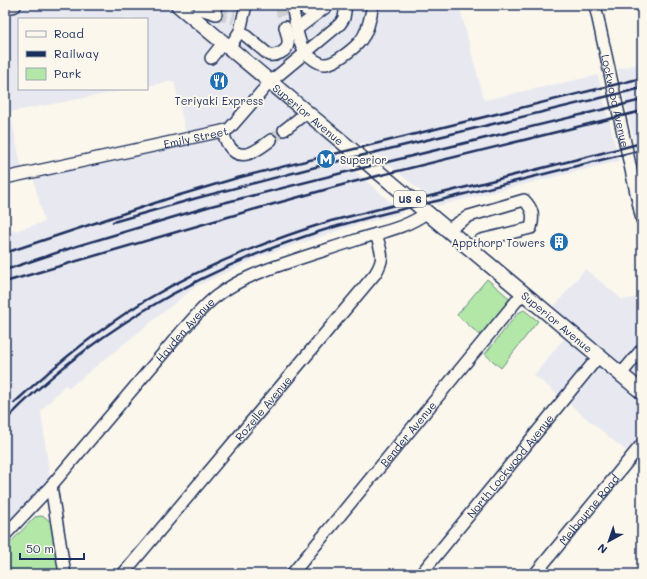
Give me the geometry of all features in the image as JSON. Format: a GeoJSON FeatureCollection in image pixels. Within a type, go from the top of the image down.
{"type":"FeatureCollection","features":[{"type":"Feature","properties":{"kind":"main road"},"geometry":{"type":"LineString","coordinates":[[5,7],[14,5]]}},
{"type":"Feature","properties":{"kind":"main road","name":"Superior Avenue"},"geometry":{"type":"LineString","coordinates":[[178,5],[197,10],[226,46],[642,392]]}},
{"type":"Feature","properties":{"kind":"street"},"geometry":{"type":"LineString","coordinates":[[292,5],[300,42],[305,52],[318,63],[325,64],[340,57],[361,39],[369,24],[373,5]]}},
{"type":"Feature","properties":{"kind":"street"},"geometry":{"type":"LineString","coordinates":[[301,5],[309,11],[320,5]]}},
{"type":"Feature","properties":{"kind":"street"},"geometry":{"type":"LineString","coordinates":[[297,29],[326,7],[325,5]]}},
{"type":"Feature","properties":{"kind":"street","name":"Emily Street"},"geometry":{"type":"LineString","coordinates":[[5,178],[230,128],[270,82],[336,28],[344,18],[346,5]]}},
{"type":"Feature","properties":{"kind":"street","name":"Lockwood Avenue"},"geometry":{"type":"LineString","coordinates":[[595,5],[642,220]]}},
{"type":"Feature","properties":{"kind":"street"},"geometry":{"type":"LineString","coordinates":[[197,10],[217,8]]}},
{"type":"Feature","properties":{"kind":"street"},"geometry":{"type":"LineString","coordinates":[[211,58],[226,46],[241,16],[269,55],[274,56],[285,50],[288,44],[285,27]]}},
{"type":"Feature","properties":{"kind":"street"},"geometry":{"type":"LineString","coordinates":[[284,130],[306,113]]}},
{"type":"Feature","properties":{"kind":"street"},"geometry":{"type":"LineString","coordinates":[[222,131],[228,145],[238,154],[251,154],[271,140]]}},
{"type":"Feature","properties":{"kind":"street"},"geometry":{"type":"LineString","coordinates":[[447,230],[469,216],[524,200],[531,206],[533,219],[531,228],[481,240],[470,249]]}},
{"type":"Feature","properties":{"kind":"street","name":"Hayden Avenue"},"geometry":{"type":"LineString","coordinates":[[5,536],[51,486],[181,332],[217,295],[238,282],[260,272],[410,224],[426,213]]}},
{"type":"Feature","properties":{"kind":"street","name":"Rozelle Avenue"},"geometry":{"type":"LineString","coordinates":[[123,574],[381,266],[382,253],[376,234]]}},
{"type":"Feature","properties":{"kind":"street","name":"Bender Avenue"},"geometry":{"type":"LineString","coordinates":[[292,574],[523,293]]}},
{"type":"Feature","properties":{"kind":"street"},"geometry":{"type":"LineString","coordinates":[[621,374],[642,349]]}},
{"type":"Feature","properties":{"kind":"street","name":"North Lockwood Avenue"},"geometry":{"type":"LineString","coordinates":[[421,574],[599,356]]}},
{"type":"Feature","properties":{"kind":"street","name":"Melbourne Road"},"geometry":{"type":"LineString","coordinates":[[535,574],[642,444]]}},
{"type":"Feature","properties":{"kind":"street"},"geometry":{"type":"LineString","coordinates":[[51,486],[65,574]]}},
{"type":"Feature","properties":{"kind":"shaded area"},"geometry":{"type":"Polygon","coordinates":[[[5,5],[459,5],[484,100],[598,75],[619,161],[438,206],[363,143],[330,149],[403,213],[347,228],[262,256],[195,287],[69,388],[65,385],[41,411],[51,486],[5,535],[5,381],[8,377],[5,370],[5,234],[44,222],[32,172],[187,139],[174,81],[148,86],[148,18],[18,18],[18,90],[127,90],[10,112],[23,174],[5,178],[5,5]]]}},
{"type":"Feature","properties":{"kind":"shaded area"},"geometry":{"type":"Polygon","coordinates":[[[642,63],[642,166],[640,167],[618,69],[642,63]]]}},
{"type":"Feature","properties":{"kind":"shaded area"},"geometry":{"type":"Polygon","coordinates":[[[585,269],[623,300],[642,296],[642,464],[534,375],[569,332],[548,314],[585,269]]]}},
{"type":"Feature","properties":{"kind":"green space"},"geometry":{"type":"Polygon","coordinates":[[[487,279],[508,297],[509,303],[481,336],[457,315],[487,279]]]}},
{"type":"Feature","properties":{"kind":"green space"},"geometry":{"type":"Polygon","coordinates":[[[524,310],[538,321],[501,368],[485,354],[518,313],[524,310]]]}},
{"type":"Feature","properties":{"kind":"green space"},"geometry":{"type":"Polygon","coordinates":[[[35,517],[45,517],[53,524],[59,574],[5,574],[5,548],[35,517]]]}},
{"type":"Feature","properties":{"kind":"tunnel"},"geometry":{"type":"LineString","coordinates":[[218,5],[236,9]]}},
{"type":"Feature","properties":{"kind":"tunnel"},"geometry":{"type":"LineString","coordinates":[[280,5],[285,27]]}},
{"type":"Feature","properties":{"kind":"tunnel"},"geometry":{"type":"LineString","coordinates":[[216,14],[234,19]]}},
{"type":"Feature","properties":{"kind":"tunnel"},"geometry":{"type":"LineString","coordinates":[[271,140],[284,130]]}},
{"type":"Feature","properties":{"kind":"railway"},"geometry":{"type":"LineString","coordinates":[[5,253],[173,197],[237,178],[642,78]]}},
{"type":"Feature","properties":{"kind":"railway"},"geometry":{"type":"LineString","coordinates":[[113,222],[197,198],[331,163],[642,88]]}},
{"type":"Feature","properties":{"kind":"railway"},"geometry":{"type":"LineString","coordinates":[[5,270],[77,246],[211,206],[642,100]]}},
{"type":"Feature","properties":{"kind":"railway"},"geometry":{"type":"LineString","coordinates":[[5,282],[353,182],[642,111]]}},
{"type":"Feature","properties":{"kind":"railway"},"geometry":{"type":"LineString","coordinates":[[14,403],[45,375],[111,323],[146,300],[190,276],[236,255],[331,221],[642,143]]}},
{"type":"Feature","properties":{"kind":"railway"},"geometry":{"type":"LineString","coordinates":[[5,421],[37,390],[106,335],[143,311],[221,269],[303,237],[359,220],[642,150]]}},
{"type":"Feature","properties":{"kind":"place","name":"Teriyaki Express"},"geometry":{"type":"Point","coordinates":[219,81]}},
{"type":"Feature","properties":{"kind":"place","name":"Superior"},"geometry":{"type":"Point","coordinates":[326,159]}},
{"type":"Feature","properties":{"kind":"place","name":"Appthorp Towers"},"geometry":{"type":"Point","coordinates":[559,242]}}]}
